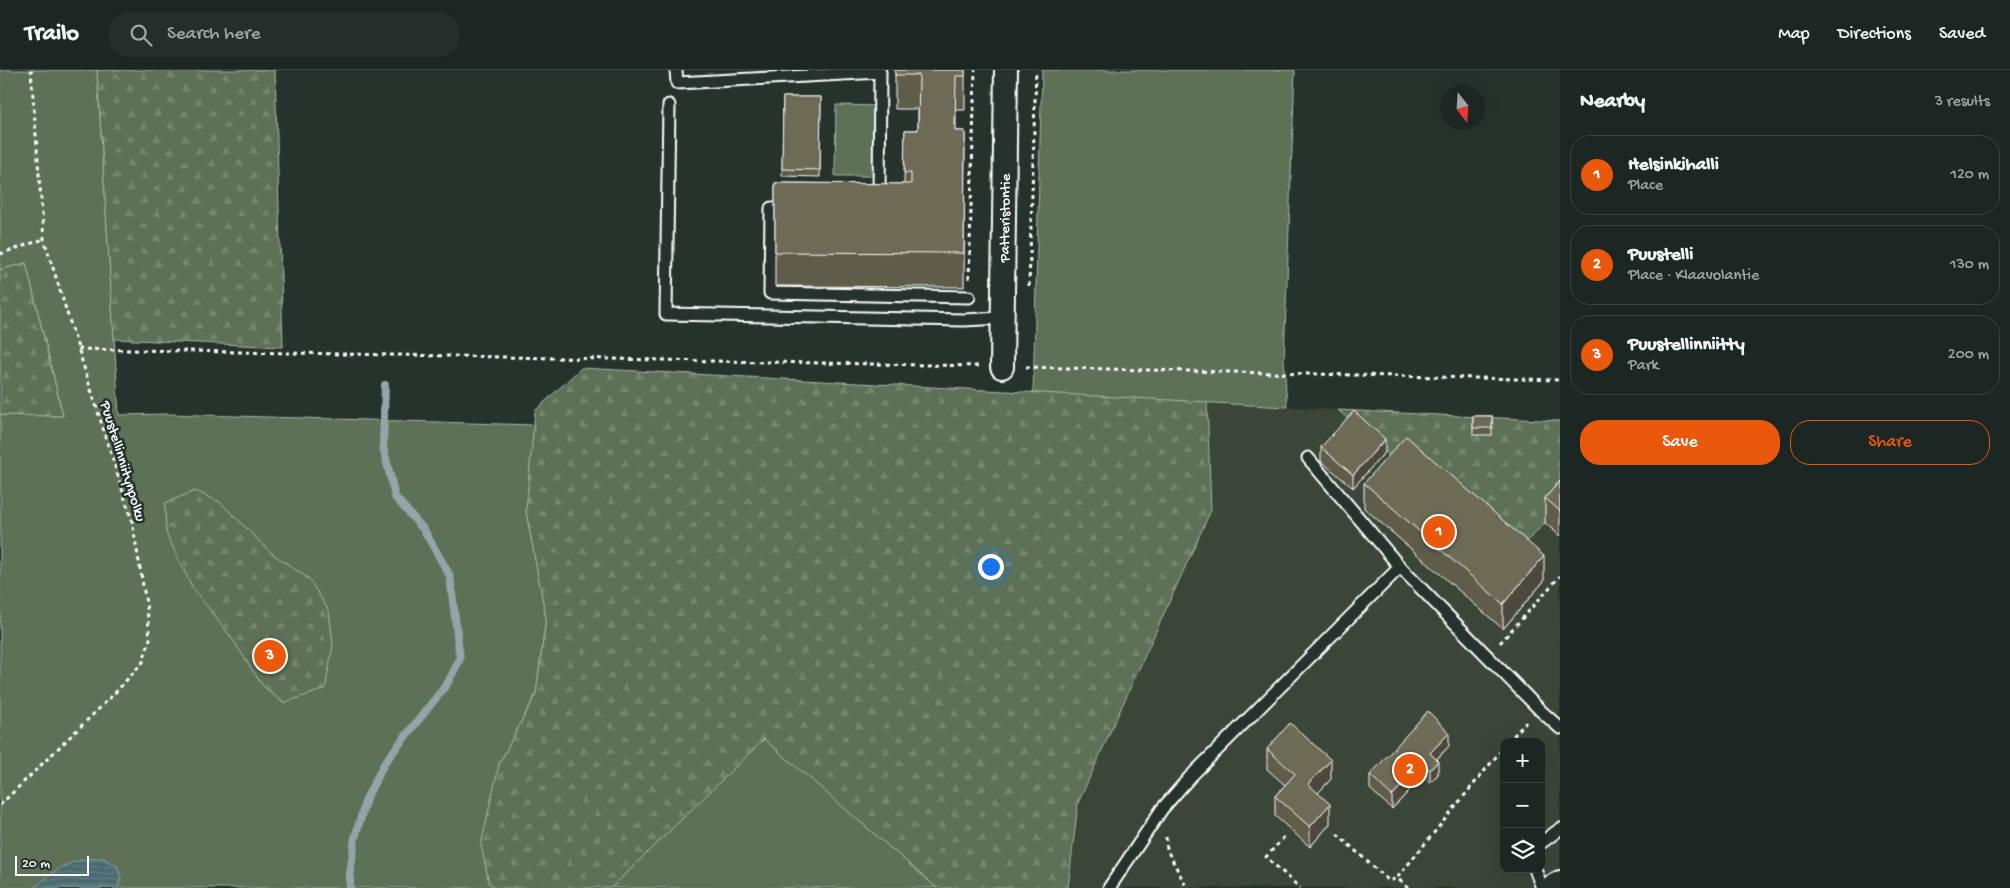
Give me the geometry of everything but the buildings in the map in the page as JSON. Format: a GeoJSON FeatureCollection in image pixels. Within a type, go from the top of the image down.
{"type":"FeatureCollection","features":[{"type":"Feature","properties":{"kind":"street","name":"Patteristontie"},"geometry":{"type":"LineString","coordinates":[[1002,366],[1006,70]]}},
{"type":"Feature","properties":{"kind":"street"},"geometry":{"type":"LineString","coordinates":[[1550,888],[1560,882]]}},
{"type":"Feature","properties":{"kind":"lane"},"geometry":{"type":"LineString","coordinates":[[676,70],[677,83],[880,72],[879,207],[869,207]]}},
{"type":"Feature","properties":{"kind":"lane"},"geometry":{"type":"LineString","coordinates":[[669,105],[666,314],[964,320],[1002,318]]}},
{"type":"Feature","properties":{"kind":"lane"},"geometry":{"type":"LineString","coordinates":[[800,208],[770,208],[770,293],[969,297]]}},
{"type":"Feature","properties":{"kind":"lane"},"geometry":{"type":"LineString","coordinates":[[1308,458],[1400,567],[1539,709],[1560,728]]}},
{"type":"Feature","properties":{"kind":"lane"},"geometry":{"type":"LineString","coordinates":[[1109,888],[1162,809],[1189,778],[1400,567]]}},
{"type":"Feature","properties":{"kind":"lane"},"geometry":{"type":"LineString","coordinates":[[1545,840],[1560,830]]}},
{"type":"Feature","properties":{"kind":"lane"},"geometry":{"type":"LineString","coordinates":[[1536,873],[1542,888]]}},
{"type":"Feature","properties":{"kind":"path","name":"Puustellinniitynpolku"},"geometry":{"type":"LineString","coordinates":[[0,805],[113,695],[143,662],[150,639],[147,609],[132,521],[44,239],[31,70]]}},
{"type":"Feature","properties":{"kind":"path"},"geometry":{"type":"LineString","coordinates":[[969,297],[975,70]]}},
{"type":"Feature","properties":{"kind":"path"},"geometry":{"type":"LineString","coordinates":[[1029,288],[1036,70]]}},
{"type":"Feature","properties":{"kind":"path"},"geometry":{"type":"LineString","coordinates":[[0,254],[44,239]]}},
{"type":"Feature","properties":{"kind":"path"},"geometry":{"type":"LineString","coordinates":[[78,350],[1002,366],[1560,380]]}},
{"type":"Feature","properties":{"kind":"path"},"geometry":{"type":"LineString","coordinates":[[1027,357],[1027,367]]}},
{"type":"Feature","properties":{"kind":"path"},"geometry":{"type":"LineString","coordinates":[[1488,656],[1560,576]]}},
{"type":"Feature","properties":{"kind":"path"},"geometry":{"type":"LineString","coordinates":[[1512,738],[1539,709]]}},
{"type":"Feature","properties":{"kind":"path"},"geometry":{"type":"LineString","coordinates":[[1337,834],[1389,881],[1397,878],[1500,752]]}},
{"type":"Feature","properties":{"kind":"path"},"geometry":{"type":"LineString","coordinates":[[1162,809],[1167,850],[1187,888]]}},
{"type":"Feature","properties":{"kind":"path"},"geometry":{"type":"LineString","coordinates":[[1284,838],[1266,857],[1300,888]]}},
{"type":"Feature","properties":{"kind":"path"},"geometry":{"type":"LineString","coordinates":[[1397,878],[1408,888]]}},
{"type":"Feature","properties":{"kind":"shaded area"},"geometry":{"type":"Polygon","coordinates":[[[1207,402],[1338,410],[1400,466],[1514,555],[1560,506],[1560,888],[1068,888],[1078,803],[1211,510],[1207,402]]]}},
{"type":"Feature","properties":{"kind":"green space"},"geometry":{"type":"Polygon","coordinates":[[[0,70],[97,70],[119,415],[167,414],[534,425],[526,511],[546,617],[536,694],[499,764],[489,883],[495,888],[0,888],[0,415],[63,416],[26,263],[0,270],[0,70]]]}},
{"type":"Feature","properties":{"kind":"green space"},"geometry":{"type":"Polygon","coordinates":[[[97,70],[275,70],[283,347],[114,339],[97,70]]]}},
{"type":"Feature","properties":{"kind":"green space"},"geometry":{"type":"Polygon","coordinates":[[[1042,70],[1295,70],[1284,359],[1287,407],[1033,393],[1042,70]]]}},
{"type":"Feature","properties":{"kind":"green space"},"geometry":{"type":"Polygon","coordinates":[[[836,105],[881,106],[880,176],[835,176],[836,105]]]}},
{"type":"Feature","properties":{"kind":"green space"},"geometry":{"type":"Polygon","coordinates":[[[26,263],[63,416],[0,415],[0,270],[26,263]]]}},
{"type":"Feature","properties":{"kind":"green space"},"geometry":{"type":"Polygon","coordinates":[[[581,368],[1207,402],[1211,510],[1078,803],[1068,888],[937,888],[764,739],[611,888],[495,888],[489,883],[481,845],[499,764],[536,694],[546,618],[526,511],[535,411],[581,368]]]}},
{"type":"Feature","properties":{"kind":"green space"},"geometry":{"type":"Polygon","coordinates":[[[1338,410],[1560,421],[1560,506],[1515,555],[1401,466],[1338,410]]]}},
{"type":"Feature","properties":{"kind":"green space"},"geometry":{"type":"Polygon","coordinates":[[[195,491],[220,502],[270,552],[309,579],[329,611],[333,645],[325,689],[283,703],[262,685],[233,640],[192,587],[166,533],[165,503],[195,491]]]}},
{"type":"Feature","properties":{"kind":"green space"},"geometry":{"type":"Polygon","coordinates":[[[764,738],[937,888],[611,888],[764,738]]]}},
{"type":"Feature","properties":{"kind":"water"},"geometry":{"type":"Polygon","coordinates":[[[103,858],[117,866],[121,878],[118,888],[34,888],[65,865],[81,860],[103,858]]]}},
{"type":"Feature","properties":{"kind":"waterway"},"geometry":{"type":"LineString","coordinates":[[350,888],[355,838],[366,799],[385,762],[447,684],[460,659],[450,576],[424,530],[395,497],[383,446],[385,385]]}},
{"type":"Feature","properties":{"kind":"place","name":"Helsinkihalli"},"geometry":{"type":"Point","coordinates":[1439,532]}},
{"type":"Feature","properties":{"kind":"place","name":"Puustellinniitty"},"geometry":{"type":"Point","coordinates":[270,656]}},
{"type":"Feature","properties":{"kind":"place","name":"Puustelli"},"geometry":{"type":"Point","coordinates":[1410,770]}}]}
